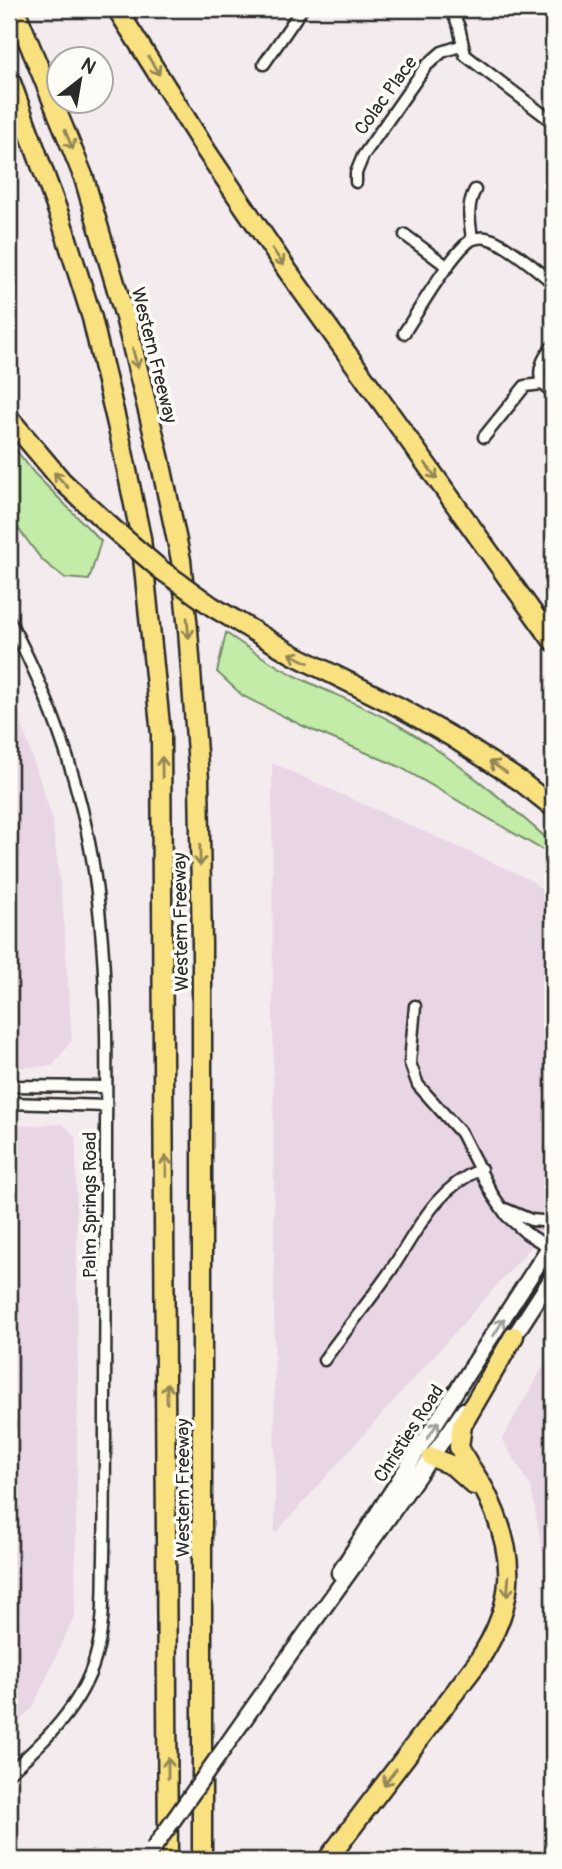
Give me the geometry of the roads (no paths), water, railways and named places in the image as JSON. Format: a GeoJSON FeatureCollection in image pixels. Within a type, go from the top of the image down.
{"type":"FeatureCollection","features":[{"type":"Feature","properties":{"kind":"highway","name":"Western Freeway"},"geometry":{"type":"LineString","coordinates":[[15,9],[84,178],[125,317],[181,560],[199,780],[202,958],[202,1860]]}},
{"type":"Feature","properties":{"kind":"highway"},"geometry":{"type":"LineString","coordinates":[[117,9],[207,152],[286,270],[553,641]]}},
{"type":"Feature","properties":{"kind":"highway","name":"Western Freeway"},"geometry":{"type":"LineString","coordinates":[[9,77],[52,193],[92,318],[120,437],[141,538],[162,735],[168,1860]]}},
{"type":"Feature","properties":{"kind":"highway"},"geometry":{"type":"LineString","coordinates":[[9,418],[62,481],[111,527],[160,569],[213,607],[294,655],[399,707],[452,737],[520,781],[553,807]]}},
{"type":"Feature","properties":{"kind":"highway"},"geometry":{"type":"LineString","coordinates":[[327,1860],[477,1663],[495,1635],[508,1594],[509,1567],[504,1536],[491,1503],[459,1447],[459,1435],[462,1425],[514,1336]]}},
{"type":"Feature","properties":{"kind":"highway"},"geometry":{"type":"LineString","coordinates":[[432,1457],[466,1476],[491,1503]]}},
{"type":"Feature","properties":{"kind":"main road","name":"Christies Road"},"geometry":{"type":"LineString","coordinates":[[295,1646],[355,1548],[552,1246]]}},
{"type":"Feature","properties":{"kind":"main road","name":"Christies Road"},"geometry":{"type":"LineString","coordinates":[[149,1854],[295,1646],[376,1538],[551,1281]]}},
{"type":"Feature","properties":{"kind":"main road"},"geometry":{"type":"LineString","coordinates":[[355,1548],[421,1462],[432,1457]]}},
{"type":"Feature","properties":{"kind":"street"},"geometry":{"type":"LineString","coordinates":[[264,64],[302,9]]}},
{"type":"Feature","properties":{"kind":"street"},"geometry":{"type":"LineString","coordinates":[[451,9],[459,27],[465,55],[553,122]]}},
{"type":"Feature","properties":{"kind":"street","name":"Colac Place"},"geometry":{"type":"LineString","coordinates":[[356,182],[358,164],[426,66],[442,52],[463,45]]}},
{"type":"Feature","properties":{"kind":"street"},"geometry":{"type":"LineString","coordinates":[[472,239],[469,211],[475,190]]}},
{"type":"Feature","properties":{"kind":"street"},"geometry":{"type":"LineString","coordinates":[[405,235],[448,267]]}},
{"type":"Feature","properties":{"kind":"street"},"geometry":{"type":"LineString","coordinates":[[404,333],[448,267],[472,239],[491,239],[520,257],[553,284]]}},
{"type":"Feature","properties":{"kind":"street"},"geometry":{"type":"LineString","coordinates":[[542,384],[541,364],[553,346]]}},
{"type":"Feature","properties":{"kind":"street"},"geometry":{"type":"LineString","coordinates":[[484,438],[524,386],[542,384],[553,392]]}},
{"type":"Feature","properties":{"kind":"street","name":"Palm Springs Road"},"geometry":{"type":"LineString","coordinates":[[9,620],[39,682],[72,775],[92,859],[103,951],[106,1087],[102,1632],[94,1663],[81,1693],[65,1717],[41,1744],[9,1773]]}},
{"type":"Feature","properties":{"kind":"street"},"geometry":{"type":"LineString","coordinates":[[415,1006],[410,1052],[418,1085],[461,1133],[492,1194],[517,1226],[552,1246]]}},
{"type":"Feature","properties":{"kind":"street"},"geometry":{"type":"LineString","coordinates":[[9,1086],[106,1087]]}},
{"type":"Feature","properties":{"kind":"street"},"geometry":{"type":"LineString","coordinates":[[9,1103],[106,1106]]}},
{"type":"Feature","properties":{"kind":"street"},"geometry":{"type":"LineString","coordinates":[[324,1360],[388,1273],[435,1202],[449,1187],[481,1169]]}},
{"type":"Feature","properties":{"kind":"street"},"geometry":{"type":"LineString","coordinates":[[502,1207],[531,1220],[553,1222]]}}]}
